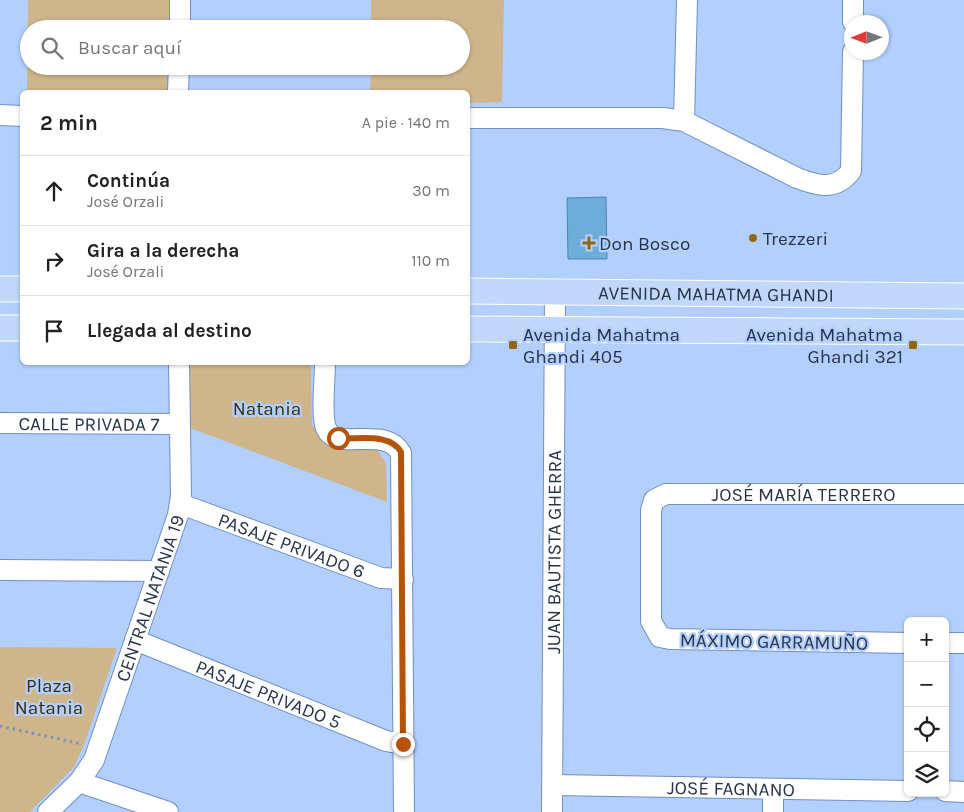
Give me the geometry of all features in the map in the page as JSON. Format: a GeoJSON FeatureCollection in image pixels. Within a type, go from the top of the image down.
{"type":"FeatureCollection","features":[{"type":"Feature","properties":{"kind":"main road"},"geometry":{"type":"LineString","coordinates":[[0,289],[20,289]]}},
{"type":"Feature","properties":{"kind":"main road","name":"AVENIDA MAHATMA GHANDI"},"geometry":{"type":"LineString","coordinates":[[470,291],[964,296]]}},
{"type":"Feature","properties":{"kind":"main road"},"geometry":{"type":"LineString","coordinates":[[0,328],[20,328]]}},
{"type":"Feature","properties":{"kind":"main road","name":"AVENIDA MAHATMA GHANDI"},"geometry":{"type":"LineString","coordinates":[[470,329],[964,332]]}},
{"type":"Feature","properties":{"kind":"street"},"geometry":{"type":"LineString","coordinates":[[180,0],[180,20]]}},
{"type":"Feature","properties":{"kind":"street"},"geometry":{"type":"LineString","coordinates":[[684,121],[687,0]]}},
{"type":"Feature","properties":{"kind":"street"},"geometry":{"type":"LineString","coordinates":[[853,0],[853,15]]}},
{"type":"Feature","properties":{"kind":"street"},"geometry":{"type":"LineString","coordinates":[[470,118],[663,118],[684,121],[797,178],[811,183],[836,184],[844,180],[851,171],[853,60]]}},
{"type":"Feature","properties":{"kind":"street"},"geometry":{"type":"LineString","coordinates":[[178,90],[179,75]]}},
{"type":"Feature","properties":{"kind":"street"},"geometry":{"type":"LineString","coordinates":[[0,115],[20,116]]}},
{"type":"Feature","properties":{"kind":"street","name":"JUAN BAUTISTA GHERRA"},"geometry":{"type":"LineString","coordinates":[[552,812],[555,291]]}},
{"type":"Feature","properties":{"kind":"street","name":"CENTRAL NATANIA 19"},"geometry":{"type":"LineString","coordinates":[[48,812],[79,782],[94,760],[181,504],[178,424],[179,365]]}},
{"type":"Feature","properties":{"kind":"street"},"geometry":{"type":"LineString","coordinates":[[325,365],[324,422],[328,433],[338,438],[388,440],[397,446],[401,452],[403,579],[395,742],[404,812]]}},
{"type":"Feature","properties":{"kind":"street","name":"CALLE PRIVADA 7"},"geometry":{"type":"LineString","coordinates":[[0,423],[178,424]]}},
{"type":"Feature","properties":{"kind":"street","name":"JOSÉ MARÍA TERRERO"},"geometry":{"type":"LineString","coordinates":[[651,621],[651,510],[654,500],[666,494],[964,494]]}},
{"type":"Feature","properties":{"kind":"street","name":"PASAJE PRIVADO 6"},"geometry":{"type":"LineString","coordinates":[[181,504],[381,578],[403,579]]}},
{"type":"Feature","properties":{"kind":"street"},"geometry":{"type":"LineString","coordinates":[[0,570],[160,570]]}},
{"type":"Feature","properties":{"kind":"street","name":"MÁXIMO GARRAMUÑO"},"geometry":{"type":"LineString","coordinates":[[651,621],[660,637],[670,640],[904,643]]}},
{"type":"Feature","properties":{"kind":"street","name":"PASAJE PRIVADO 5"},"geometry":{"type":"LineString","coordinates":[[135,640],[395,742]]}},
{"type":"Feature","properties":{"kind":"street"},"geometry":{"type":"LineString","coordinates":[[949,643],[964,643]]}},
{"type":"Feature","properties":{"kind":"street"},"geometry":{"type":"LineString","coordinates":[[79,782],[168,812]]}},
{"type":"Feature","properties":{"kind":"street","name":"JOSÉ FAGNANO"},"geometry":{"type":"LineString","coordinates":[[553,785],[904,791]]}},
{"type":"Feature","properties":{"kind":"street"},"geometry":{"type":"LineString","coordinates":[[773,789],[773,812]]}},
{"type":"Feature","properties":{"kind":"street"},"geometry":{"type":"LineString","coordinates":[[949,791],[964,792]]}},
{"type":"Feature","properties":{"kind":"path"},"geometry":{"type":"LineString","coordinates":[[0,726],[99,748]]}},
{"type":"Feature","properties":{"kind":"green space"},"geometry":{"type":"Polygon","coordinates":[[[28,0],[180,0],[180,20],[28,20],[28,0]]]}},
{"type":"Feature","properties":{"kind":"green space"},"geometry":{"type":"Polygon","coordinates":[[[371,0],[504,0],[502,102],[470,103],[470,90],[370,90],[371,75],[470,75],[470,20],[371,20],[371,0]]]}},
{"type":"Feature","properties":{"kind":"green space"},"geometry":{"type":"Polygon","coordinates":[[[27,75],[179,75],[178,90],[27,90],[27,75]]]}},
{"type":"Feature","properties":{"kind":"green space","name":"Natania"},"geometry":{"type":"Polygon","coordinates":[[[188,365],[311,365],[312,425],[325,442],[375,446],[386,463],[387,502],[190,428],[188,365]]]}},
{"type":"Feature","properties":{"kind":"green space","name":"Plaza Natania"},"geometry":{"type":"Polygon","coordinates":[[[0,647],[117,648],[84,745],[74,767],[30,812],[0,812],[0,647]]]}},
{"type":"Feature","properties":{"kind":"building"},"geometry":{"type":"Polygon","coordinates":[[[606,197],[607,259],[568,259],[567,198],[606,197]]]}},
{"type":"Feature","properties":{"kind":"place","name":"Trezzeri"},"geometry":{"type":"Point","coordinates":[753,238]}},
{"type":"Feature","properties":{"kind":"place","name":"Don Bosco"},"geometry":{"type":"Point","coordinates":[589,243]}},
{"type":"Feature","properties":{"kind":"place","name":"Avenida Mahatma Ghandi 405"},"geometry":{"type":"Point","coordinates":[513,345]}},
{"type":"Feature","properties":{"kind":"place","name":"Avenida Mahatma Ghandi 321"},"geometry":{"type":"Point","coordinates":[913,345]}},
{"type":"Feature","properties":{"kind":"route"},"geometry":{"type":"LineString","coordinates":[[338,438],[388,440],[397,446],[401,452],[403,744]]}}]}
